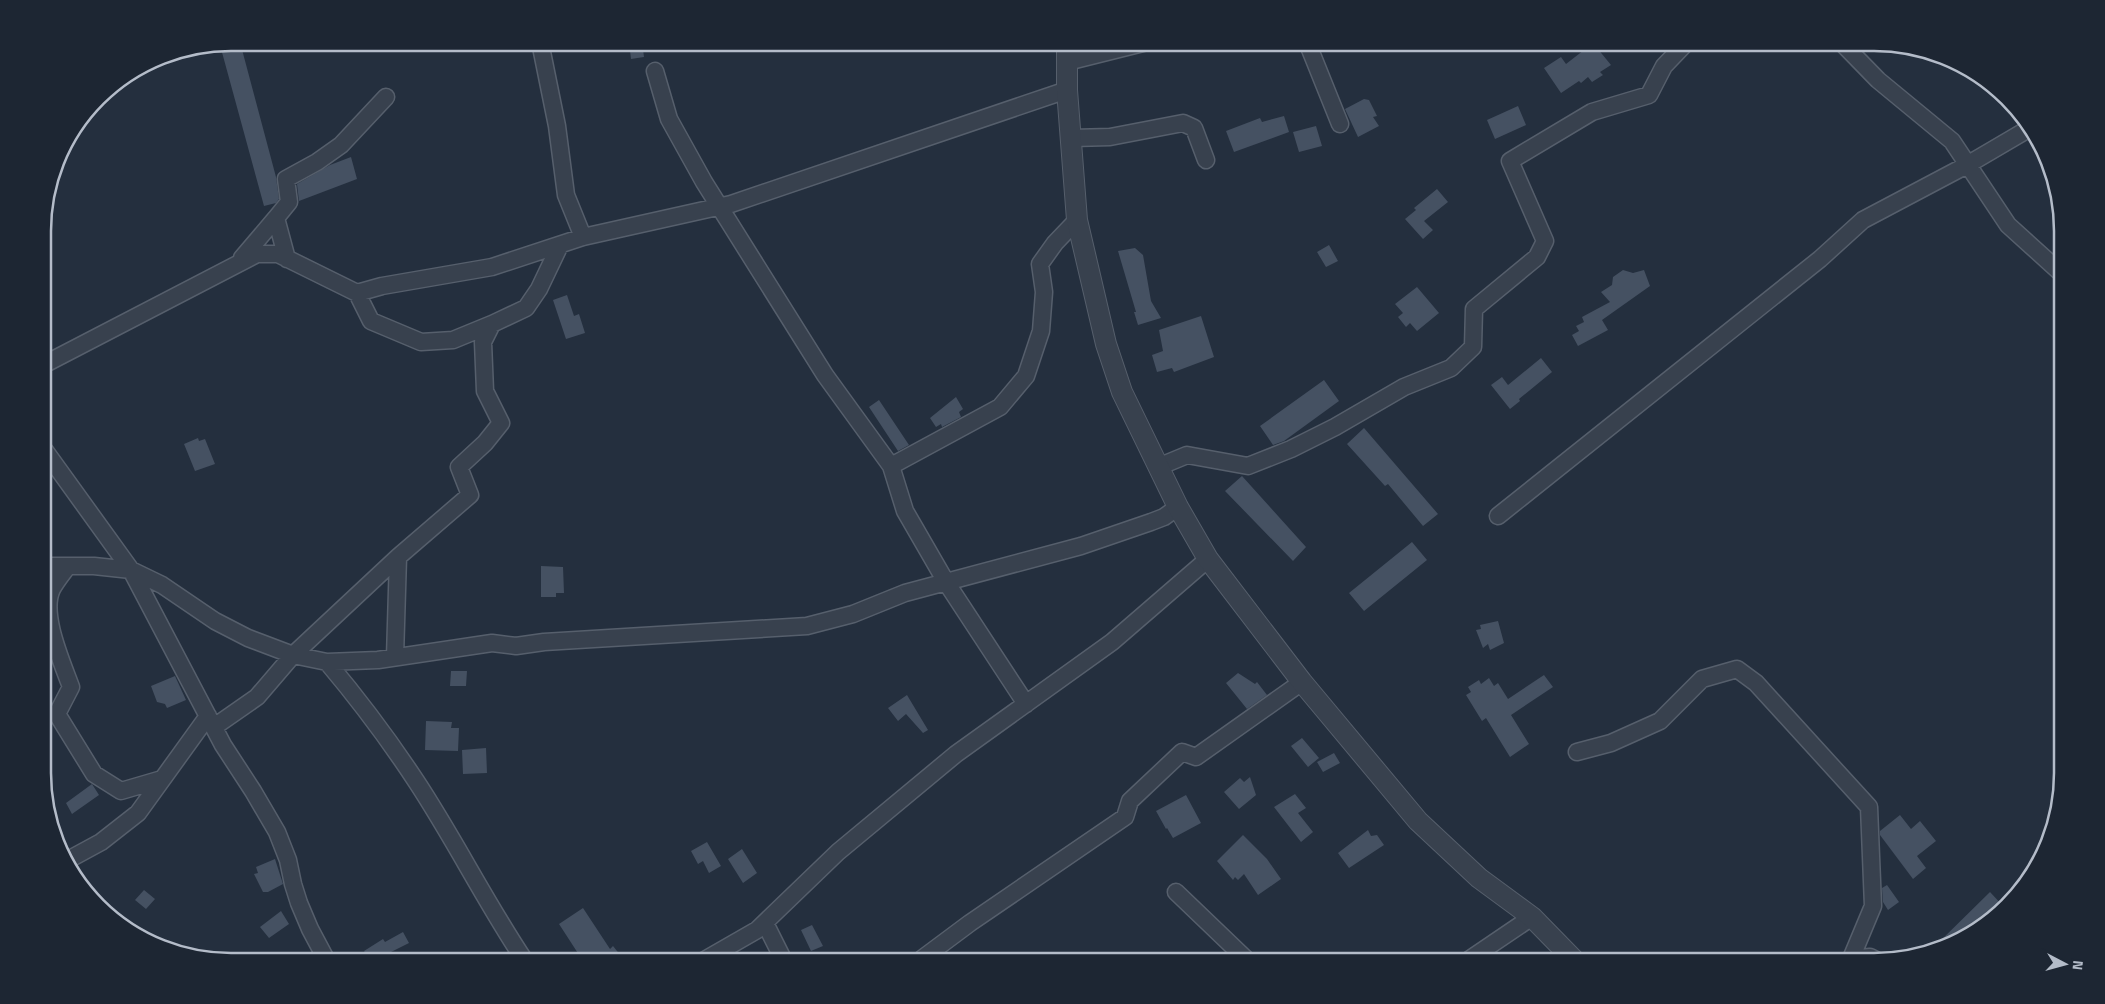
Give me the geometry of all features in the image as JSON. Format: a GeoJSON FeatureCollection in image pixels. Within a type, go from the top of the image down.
{"type":"FeatureCollection","features":[{"type":"Feature","properties":{"kind":"street"},"geometry":{"type":"LineString","coordinates":[[542,51],[557,126],[566,195],[583,237]]}},
{"type":"Feature","properties":{"kind":"street"},"geometry":{"type":"LineString","coordinates":[[1310,51],[1340,124]]}},
{"type":"Feature","properties":{"kind":"street"},"geometry":{"type":"LineString","coordinates":[[1158,467],[1187,455],[1248,466],[1292,449],[1335,427],[1404,387],[1451,368],[1473,347],[1474,309],[1537,257],[1545,241],[1510,162],[1592,112],[1649,96],[1664,66],[1678,51]]}},
{"type":"Feature","properties":{"kind":"street"},"geometry":{"type":"LineString","coordinates":[[1851,51],[1878,80],[1952,141],[2008,225],[2054,267]]}},
{"type":"Feature","properties":{"kind":"street"},"geometry":{"type":"LineString","coordinates":[[1067,52],[1067,90],[1077,220],[1106,344],[1122,392],[1178,507],[1208,559],[1302,682],[1418,821],[1479,878],[1532,917],[1567,953]]}},
{"type":"Feature","properties":{"kind":"street"},"geometry":{"type":"LineString","coordinates":[[655,70],[669,119],[719,207],[825,374],[891,466],[905,510],[946,582],[1026,704]]}},
{"type":"Feature","properties":{"kind":"street"},"geometry":{"type":"LineString","coordinates":[[356,293],[382,286],[492,267],[583,237],[719,207],[1067,90]]}},
{"type":"Feature","properties":{"kind":"street"},"geometry":{"type":"LineString","coordinates":[[237,264],[289,202],[286,179],[317,162],[341,145],[386,97]]}},
{"type":"Feature","properties":{"kind":"street"},"geometry":{"type":"LineString","coordinates":[[1072,138],[1110,137],[1183,123],[1194,128],[1206,160]]}},
{"type":"Feature","properties":{"kind":"street"},"geometry":{"type":"LineString","coordinates":[[1498,516],[1820,259],[1863,220],[1967,165],[2024,132]]}},
{"type":"Feature","properties":{"kind":"street"},"geometry":{"type":"LineString","coordinates":[[276,218],[287,259]]}},
{"type":"Feature","properties":{"kind":"street"},"geometry":{"type":"LineString","coordinates":[[891,466],[1000,407],[1026,376],[1041,331],[1044,292],[1040,264],[1054,244],[1077,220]]}},
{"type":"Feature","properties":{"kind":"street"},"geometry":{"type":"LineString","coordinates":[[51,361],[257,254],[278,254],[356,293],[371,320],[421,342],[453,340],[526,308],[539,289],[560,245]]}},
{"type":"Feature","properties":{"kind":"street"},"geometry":{"type":"LineString","coordinates":[[72,857],[101,842],[138,813],[162,779],[211,722],[257,697],[292,655],[398,557],[470,495],[459,467],[486,443],[501,423],[485,391],[483,342],[492,324]]}},
{"type":"Feature","properties":{"kind":"street"},"geometry":{"type":"LineString","coordinates":[[51,459],[131,570],[211,722],[276,832],[288,860],[299,903],[322,953]]}},
{"type":"Feature","properties":{"kind":"street"},"geometry":{"type":"LineString","coordinates":[[51,566],[94,566],[131,570],[162,585],[215,621],[248,638],[292,655],[327,662],[378,660],[492,644],[516,646],[544,642],[806,626],[853,614],[905,593],[1031,560],[1125,532],[1164,517],[1178,507]]}},
{"type":"Feature","properties":{"kind":"street"},"geometry":{"type":"LineString","coordinates":[[94,566],[109,542]]}},
{"type":"Feature","properties":{"kind":"street"},"geometry":{"type":"LineString","coordinates":[[395,657],[398,557]]}},
{"type":"Feature","properties":{"kind":"street"},"geometry":{"type":"LineString","coordinates":[[717,953],[757,930],[838,852],[956,754],[1112,642],[1208,559]]}},
{"type":"Feature","properties":{"kind":"street"},"geometry":{"type":"LineString","coordinates":[[51,597],[52,590],[68,566]]}},
{"type":"Feature","properties":{"kind":"street"},"geometry":{"type":"LineString","coordinates":[[51,623],[54,640],[71,687],[57,714],[94,774],[120,791],[162,779]]}},
{"type":"Feature","properties":{"kind":"street"},"geometry":{"type":"LineString","coordinates":[[327,662],[383,734],[417,782],[520,953]]}},
{"type":"Feature","properties":{"kind":"street"},"geometry":{"type":"LineString","coordinates":[[1577,752],[1611,743],[1660,721],[1702,678],[1737,669],[1756,683],[1869,807],[1873,906],[1854,953]]}},
{"type":"Feature","properties":{"kind":"street"},"geometry":{"type":"LineString","coordinates":[[930,953],[970,923],[1126,817],[1130,800],[1182,752],[1196,757],[1302,682]]}},
{"type":"Feature","properties":{"kind":"street"},"geometry":{"type":"LineString","coordinates":[[1176,892],[1240,953]]}},
{"type":"Feature","properties":{"kind":"street"},"geometry":{"type":"LineString","coordinates":[[1479,953],[1532,917]]}},
{"type":"Feature","properties":{"kind":"street"},"geometry":{"type":"LineString","coordinates":[[765,923],[780,953]]}},
{"type":"Feature","properties":{"kind":"building"},"geometry":{"type":"Polygon","coordinates":[[[242,51],[276,177],[279,199],[276,203],[264,206],[222,52],[242,51]]]}},
{"type":"Feature","properties":{"kind":"building"},"geometry":{"type":"Polygon","coordinates":[[[630,51],[643,51],[644,57],[631,59],[630,51]]]}},
{"type":"Feature","properties":{"kind":"building"},"geometry":{"type":"Polygon","coordinates":[[[1583,51],[1600,51],[1611,65],[1600,72],[1603,75],[1592,82],[1588,77],[1581,83],[1579,81],[1561,93],[1544,68],[1561,57],[1566,64],[1583,51]]]}},
{"type":"Feature","properties":{"kind":"building"},"geometry":{"type":"Polygon","coordinates":[[[1364,99],[1369,100],[1377,116],[1373,117],[1379,126],[1358,137],[1345,109],[1364,99]]]}},
{"type":"Feature","properties":{"kind":"building"},"geometry":{"type":"Polygon","coordinates":[[[1518,106],[1526,125],[1495,139],[1487,120],[1518,106]]]}},
{"type":"Feature","properties":{"kind":"building"},"geometry":{"type":"Polygon","coordinates":[[[1284,116],[1289,132],[1234,152],[1226,131],[1260,118],[1262,122],[1284,116]]]}},
{"type":"Feature","properties":{"kind":"building"},"geometry":{"type":"Polygon","coordinates":[[[1316,126],[1322,146],[1299,152],[1293,132],[1316,126]]]}},
{"type":"Feature","properties":{"kind":"building"},"geometry":{"type":"Polygon","coordinates":[[[351,157],[357,179],[299,201],[297,184],[330,165],[351,157]]]}},
{"type":"Feature","properties":{"kind":"building"},"geometry":{"type":"Polygon","coordinates":[[[1437,189],[1448,202],[1424,221],[1433,230],[1423,239],[1405,219],[1416,210],[1414,208],[1437,189]]]}},
{"type":"Feature","properties":{"kind":"building"},"geometry":{"type":"Polygon","coordinates":[[[1329,245],[1338,261],[1326,267],[1317,252],[1329,245]]]}},
{"type":"Feature","properties":{"kind":"building"},"geometry":{"type":"Polygon","coordinates":[[[1135,248],[1143,255],[1151,301],[1161,318],[1138,325],[1118,251],[1135,248]]]}},
{"type":"Feature","properties":{"kind":"building"},"geometry":{"type":"Polygon","coordinates":[[[1623,270],[1633,273],[1644,270],[1650,286],[1602,320],[1608,330],[1578,346],[1572,335],[1579,331],[1576,326],[1584,322],[1582,317],[1610,302],[1601,292],[1612,285],[1613,277],[1623,270]]]}},
{"type":"Feature","properties":{"kind":"building"},"geometry":{"type":"Polygon","coordinates":[[[1417,287],[1439,313],[1417,331],[1410,323],[1406,327],[1398,317],[1403,313],[1395,304],[1417,287]]]}},
{"type":"Feature","properties":{"kind":"building"},"geometry":{"type":"Polygon","coordinates":[[[567,295],[574,316],[579,314],[585,333],[566,339],[553,300],[567,295]]]}},
{"type":"Feature","properties":{"kind":"building"},"geometry":{"type":"Polygon","coordinates":[[[1201,316],[1214,357],[1174,372],[1172,368],[1157,372],[1152,355],[1163,351],[1159,330],[1201,316]]]}},
{"type":"Feature","properties":{"kind":"building"},"geometry":{"type":"Polygon","coordinates":[[[1541,358],[1552,372],[1519,399],[1520,401],[1510,409],[1491,385],[1502,377],[1508,385],[1541,358]]]}},
{"type":"Feature","properties":{"kind":"building"},"geometry":{"type":"Polygon","coordinates":[[[1324,380],[1339,401],[1284,441],[1273,445],[1260,426],[1324,380]]]}},
{"type":"Feature","properties":{"kind":"building"},"geometry":{"type":"Polygon","coordinates":[[[956,397],[963,409],[959,412],[961,417],[942,427],[941,424],[936,427],[930,418],[956,397]]]}},
{"type":"Feature","properties":{"kind":"building"},"geometry":{"type":"Polygon","coordinates":[[[879,400],[909,445],[898,451],[869,407],[879,400]]]}},
{"type":"Feature","properties":{"kind":"building"},"geometry":{"type":"Polygon","coordinates":[[[1364,428],[1438,514],[1423,526],[1388,484],[1385,486],[1347,444],[1364,428]]]}},
{"type":"Feature","properties":{"kind":"building"},"geometry":{"type":"Polygon","coordinates":[[[198,438],[199,441],[205,439],[215,464],[195,471],[184,444],[198,438]]]}},
{"type":"Feature","properties":{"kind":"building"},"geometry":{"type":"Polygon","coordinates":[[[1242,476],[1306,547],[1293,561],[1225,491],[1242,476]]]}},
{"type":"Feature","properties":{"kind":"building"},"geometry":{"type":"Polygon","coordinates":[[[1412,542],[1427,560],[1364,611],[1349,593],[1412,542]]]}},
{"type":"Feature","properties":{"kind":"building"},"geometry":{"type":"Polygon","coordinates":[[[541,566],[563,567],[564,593],[556,593],[556,597],[541,597],[541,566]]]}},
{"type":"Feature","properties":{"kind":"building"},"geometry":{"type":"Polygon","coordinates":[[[1498,621],[1504,643],[1490,650],[1488,644],[1483,648],[1476,630],[1481,629],[1480,625],[1498,621]]]}},
{"type":"Feature","properties":{"kind":"building"},"geometry":{"type":"Polygon","coordinates":[[[451,671],[467,671],[466,686],[450,686],[451,671]]]}},
{"type":"Feature","properties":{"kind":"building"},"geometry":{"type":"Polygon","coordinates":[[[1238,673],[1255,684],[1257,682],[1267,695],[1247,709],[1226,683],[1238,673]]]}},
{"type":"Feature","properties":{"kind":"building"},"geometry":{"type":"Polygon","coordinates":[[[1544,675],[1553,687],[1511,715],[1529,744],[1510,757],[1486,718],[1482,721],[1466,695],[1471,692],[1468,687],[1479,680],[1481,684],[1489,678],[1494,686],[1498,683],[1508,699],[1544,675]]]}},
{"type":"Feature","properties":{"kind":"building"},"geometry":{"type":"Polygon","coordinates":[[[175,676],[186,700],[167,708],[165,704],[157,702],[151,686],[175,676]]]}},
{"type":"Feature","properties":{"kind":"building"},"geometry":{"type":"Polygon","coordinates":[[[907,695],[928,730],[923,733],[906,714],[898,721],[888,708],[907,695]]]}},
{"type":"Feature","properties":{"kind":"building"},"geometry":{"type":"Polygon","coordinates":[[[426,721],[452,722],[451,728],[459,728],[458,751],[425,750],[426,721]]]}},
{"type":"Feature","properties":{"kind":"building"},"geometry":{"type":"Polygon","coordinates":[[[1302,738],[1319,758],[1308,767],[1291,746],[1302,738]]]}},
{"type":"Feature","properties":{"kind":"building"},"geometry":{"type":"Polygon","coordinates":[[[486,748],[487,773],[463,774],[462,750],[486,748]]]}},
{"type":"Feature","properties":{"kind":"building"},"geometry":{"type":"Polygon","coordinates":[[[1334,753],[1340,763],[1323,772],[1317,762],[1334,753]]]}},
{"type":"Feature","properties":{"kind":"building"},"geometry":{"type":"Polygon","coordinates":[[[1250,777],[1256,795],[1239,809],[1224,792],[1240,778],[1244,782],[1250,777]]]}},
{"type":"Feature","properties":{"kind":"building"},"geometry":{"type":"Polygon","coordinates":[[[92,784],[99,795],[72,814],[66,803],[92,784]]]}},
{"type":"Feature","properties":{"kind":"building"},"geometry":{"type":"Polygon","coordinates":[[[1295,794],[1306,808],[1298,813],[1313,832],[1301,842],[1274,807],[1295,794]]]}},
{"type":"Feature","properties":{"kind":"building"},"geometry":{"type":"Polygon","coordinates":[[[1186,795],[1201,823],[1173,838],[1156,811],[1186,795]]]}},
{"type":"Feature","properties":{"kind":"building"},"geometry":{"type":"Polygon","coordinates":[[[1900,815],[1911,829],[1920,821],[1936,841],[1917,856],[1926,868],[1913,879],[1880,835],[1880,831],[1900,815]]]}},
{"type":"Feature","properties":{"kind":"building"},"geometry":{"type":"Polygon","coordinates":[[[1368,830],[1371,836],[1377,835],[1384,845],[1349,868],[1338,853],[1368,830]]]}},
{"type":"Feature","properties":{"kind":"building"},"geometry":{"type":"Polygon","coordinates":[[[1243,835],[1267,859],[1281,879],[1258,895],[1244,874],[1238,880],[1235,877],[1233,880],[1217,861],[1243,835]]]}},
{"type":"Feature","properties":{"kind":"building"},"geometry":{"type":"Polygon","coordinates":[[[707,842],[721,866],[709,873],[703,861],[698,864],[691,851],[707,842]]]}},
{"type":"Feature","properties":{"kind":"building"},"geometry":{"type":"Polygon","coordinates":[[[742,849],[757,873],[743,883],[728,859],[742,849]]]}},
{"type":"Feature","properties":{"kind":"building"},"geometry":{"type":"Polygon","coordinates":[[[275,859],[283,884],[268,892],[263,892],[254,874],[258,873],[256,867],[275,859]]]}},
{"type":"Feature","properties":{"kind":"building"},"geometry":{"type":"Polygon","coordinates":[[[1887,885],[1899,902],[1888,910],[1883,902],[1882,888],[1887,885]]]}},
{"type":"Feature","properties":{"kind":"building"},"geometry":{"type":"Polygon","coordinates":[[[144,890],[155,899],[146,909],[135,900],[144,890]]]}},
{"type":"Feature","properties":{"kind":"building"},"geometry":{"type":"Polygon","coordinates":[[[1990,892],[1999,902],[1964,929],[1942,939],[1990,892]]]}},
{"type":"Feature","properties":{"kind":"building"},"geometry":{"type":"Polygon","coordinates":[[[583,908],[610,949],[613,946],[619,953],[578,953],[559,924],[583,908]]]}},
{"type":"Feature","properties":{"kind":"building"},"geometry":{"type":"Polygon","coordinates":[[[281,911],[289,924],[269,938],[260,927],[281,911]]]}},
{"type":"Feature","properties":{"kind":"building"},"geometry":{"type":"Polygon","coordinates":[[[812,925],[823,946],[811,951],[801,930],[812,925]]]}},
{"type":"Feature","properties":{"kind":"building"},"geometry":{"type":"Polygon","coordinates":[[[403,932],[409,943],[392,953],[365,953],[364,951],[383,939],[385,942],[403,932]]]}}]}
